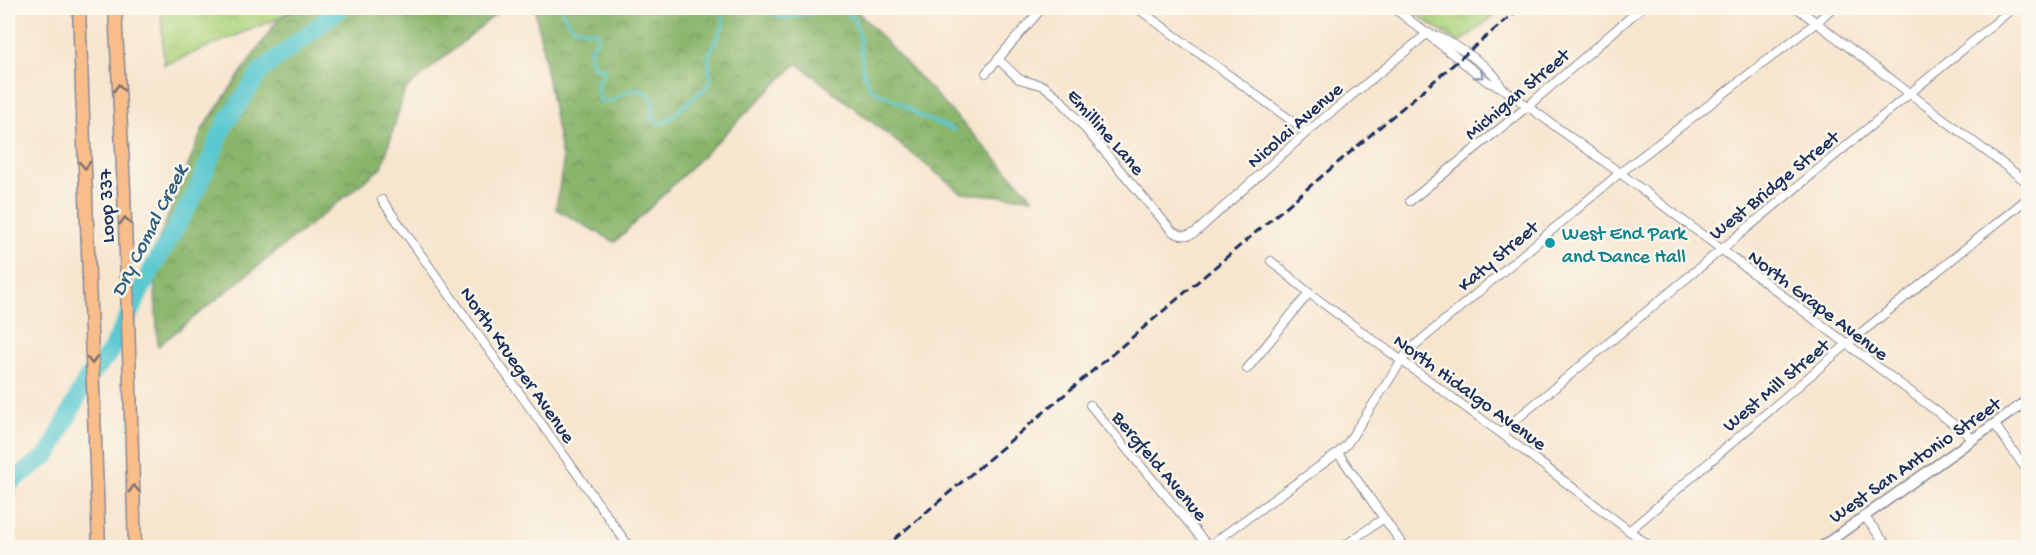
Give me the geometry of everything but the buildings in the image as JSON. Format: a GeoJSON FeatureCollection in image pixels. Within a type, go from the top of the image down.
{"type":"FeatureCollection","features":[{"type":"Feature","properties":{"kind":"main road","name":"Loop 337"},"geometry":{"type":"LineString","coordinates":[[79,8],[99,548]]}},
{"type":"Feature","properties":{"kind":"main road","name":"Loop 337"},"geometry":{"type":"LineString","coordinates":[[115,8],[124,189],[135,548]]}},
{"type":"Feature","properties":{"kind":"street"},"geometry":{"type":"LineString","coordinates":[[986,73],[1042,8]]}},
{"type":"Feature","properties":{"kind":"street"},"geometry":{"type":"LineString","coordinates":[[1137,8],[1307,132]]}},
{"type":"Feature","properties":{"kind":"street","name":"North Grape Avenue"},"geometry":{"type":"LineString","coordinates":[[1394,8],[1488,82],[1501,87],[1620,173],[1972,438]]}},
{"type":"Feature","properties":{"kind":"street","name":"Michigan Street"},"geometry":{"type":"LineString","coordinates":[[1410,201],[1528,106],[1641,8]]}},
{"type":"Feature","properties":{"kind":"street"},"geometry":{"type":"LineString","coordinates":[[1797,8],[2028,183]]}},
{"type":"Feature","properties":{"kind":"street","name":"Katy Street"},"geometry":{"type":"LineString","coordinates":[[1207,547],[1338,453],[1347,444],[1408,351],[1620,173],[1817,22],[1832,8]]}},
{"type":"Feature","properties":{"kind":"street","name":"West Bridge Street"},"geometry":{"type":"LineString","coordinates":[[1502,434],[1507,427],[1719,249],[2013,8]]}},
{"type":"Feature","properties":{"kind":"street","name":"Nicolai Avenue"},"geometry":{"type":"LineString","coordinates":[[1181,235],[1196,232],[1307,132],[1428,33]]}},
{"type":"Feature","properties":{"kind":"street","name":"Emilline Lane"},"geometry":{"type":"LineString","coordinates":[[999,60],[1020,79],[1044,86],[1059,98],[1172,231],[1181,235]]}},
{"type":"Feature","properties":{"kind":"street","name":"West Mill Street"},"geometry":{"type":"LineString","coordinates":[[1629,531],[1846,345],[2028,198]]}},
{"type":"Feature","properties":{"kind":"street","name":"North Krueger Avenue"},"geometry":{"type":"LineString","coordinates":[[382,200],[630,548]]}},
{"type":"Feature","properties":{"kind":"street","name":"North Hidalgo Avenue"},"geometry":{"type":"LineString","coordinates":[[1271,261],[1310,293],[1652,548]]}},
{"type":"Feature","properties":{"kind":"street"},"geometry":{"type":"LineString","coordinates":[[1247,369],[1310,293]]}},
{"type":"Feature","properties":{"kind":"street","name":"West San Antonio Street"},"geometry":{"type":"LineString","coordinates":[[1820,548],[2028,400]]}},
{"type":"Feature","properties":{"kind":"street","name":"Bergfeld Avenue"},"geometry":{"type":"LineString","coordinates":[[1090,405],[1207,547]]}},
{"type":"Feature","properties":{"kind":"street"},"geometry":{"type":"LineString","coordinates":[[1995,425],[2028,472]]}},
{"type":"Feature","properties":{"kind":"street"},"geometry":{"type":"LineString","coordinates":[[1338,453],[1405,548]]}},
{"type":"Feature","properties":{"kind":"street"},"geometry":{"type":"LineString","coordinates":[[1864,516],[1889,548]]}},
{"type":"Feature","properties":{"kind":"street"},"geometry":{"type":"LineString","coordinates":[[1341,548],[1384,518]]}},
{"type":"Feature","properties":{"kind":"green space"},"geometry":{"type":"Polygon","coordinates":[[[161,8],[297,8],[279,18],[164,65],[161,8]]]}},
{"type":"Feature","properties":{"kind":"green space"},"geometry":{"type":"Polygon","coordinates":[[[297,8],[503,8],[405,90],[382,167],[158,346],[153,254],[203,128],[279,18],[297,8]]]}},
{"type":"Feature","properties":{"kind":"green space"},"geometry":{"type":"Polygon","coordinates":[[[535,8],[854,8],[1033,198],[962,193],[797,63],[615,242],[556,209],[563,163],[535,8]]]}},
{"type":"Feature","properties":{"kind":"green space"},"geometry":{"type":"Polygon","coordinates":[[[1407,8],[1503,8],[1459,43],[1407,8]]]}},
{"type":"Feature","properties":{"kind":"waterway","name":"Dry Comal Creek"},"geometry":{"type":"LineString","coordinates":[[8,484],[49,454],[86,380],[111,351],[148,276],[196,192],[225,124],[261,71],[341,8]]}},
{"type":"Feature","properties":{"kind":"waterway"},"geometry":{"type":"LineString","coordinates":[[563,8],[563,14],[572,27],[597,32],[597,41],[590,49],[591,64],[605,70],[597,83],[599,100],[608,102],[635,88],[648,93],[654,103],[651,116],[658,124],[666,122],[710,84],[709,54],[723,26],[723,8]]}},
{"type":"Feature","properties":{"kind":"waterway"},"geometry":{"type":"LineString","coordinates":[[762,8],[782,18],[843,10],[853,18],[859,33],[863,72],[871,89],[904,105],[918,115],[954,130]]}},
{"type":"Feature","properties":{"kind":"railway"},"geometry":{"type":"LineString","coordinates":[[884,548],[1520,8]]}},
{"type":"Feature","properties":{"kind":"place","name":"West End Park and Dance Hall"},"geometry":{"type":"Point","coordinates":[1550,243]}}]}
